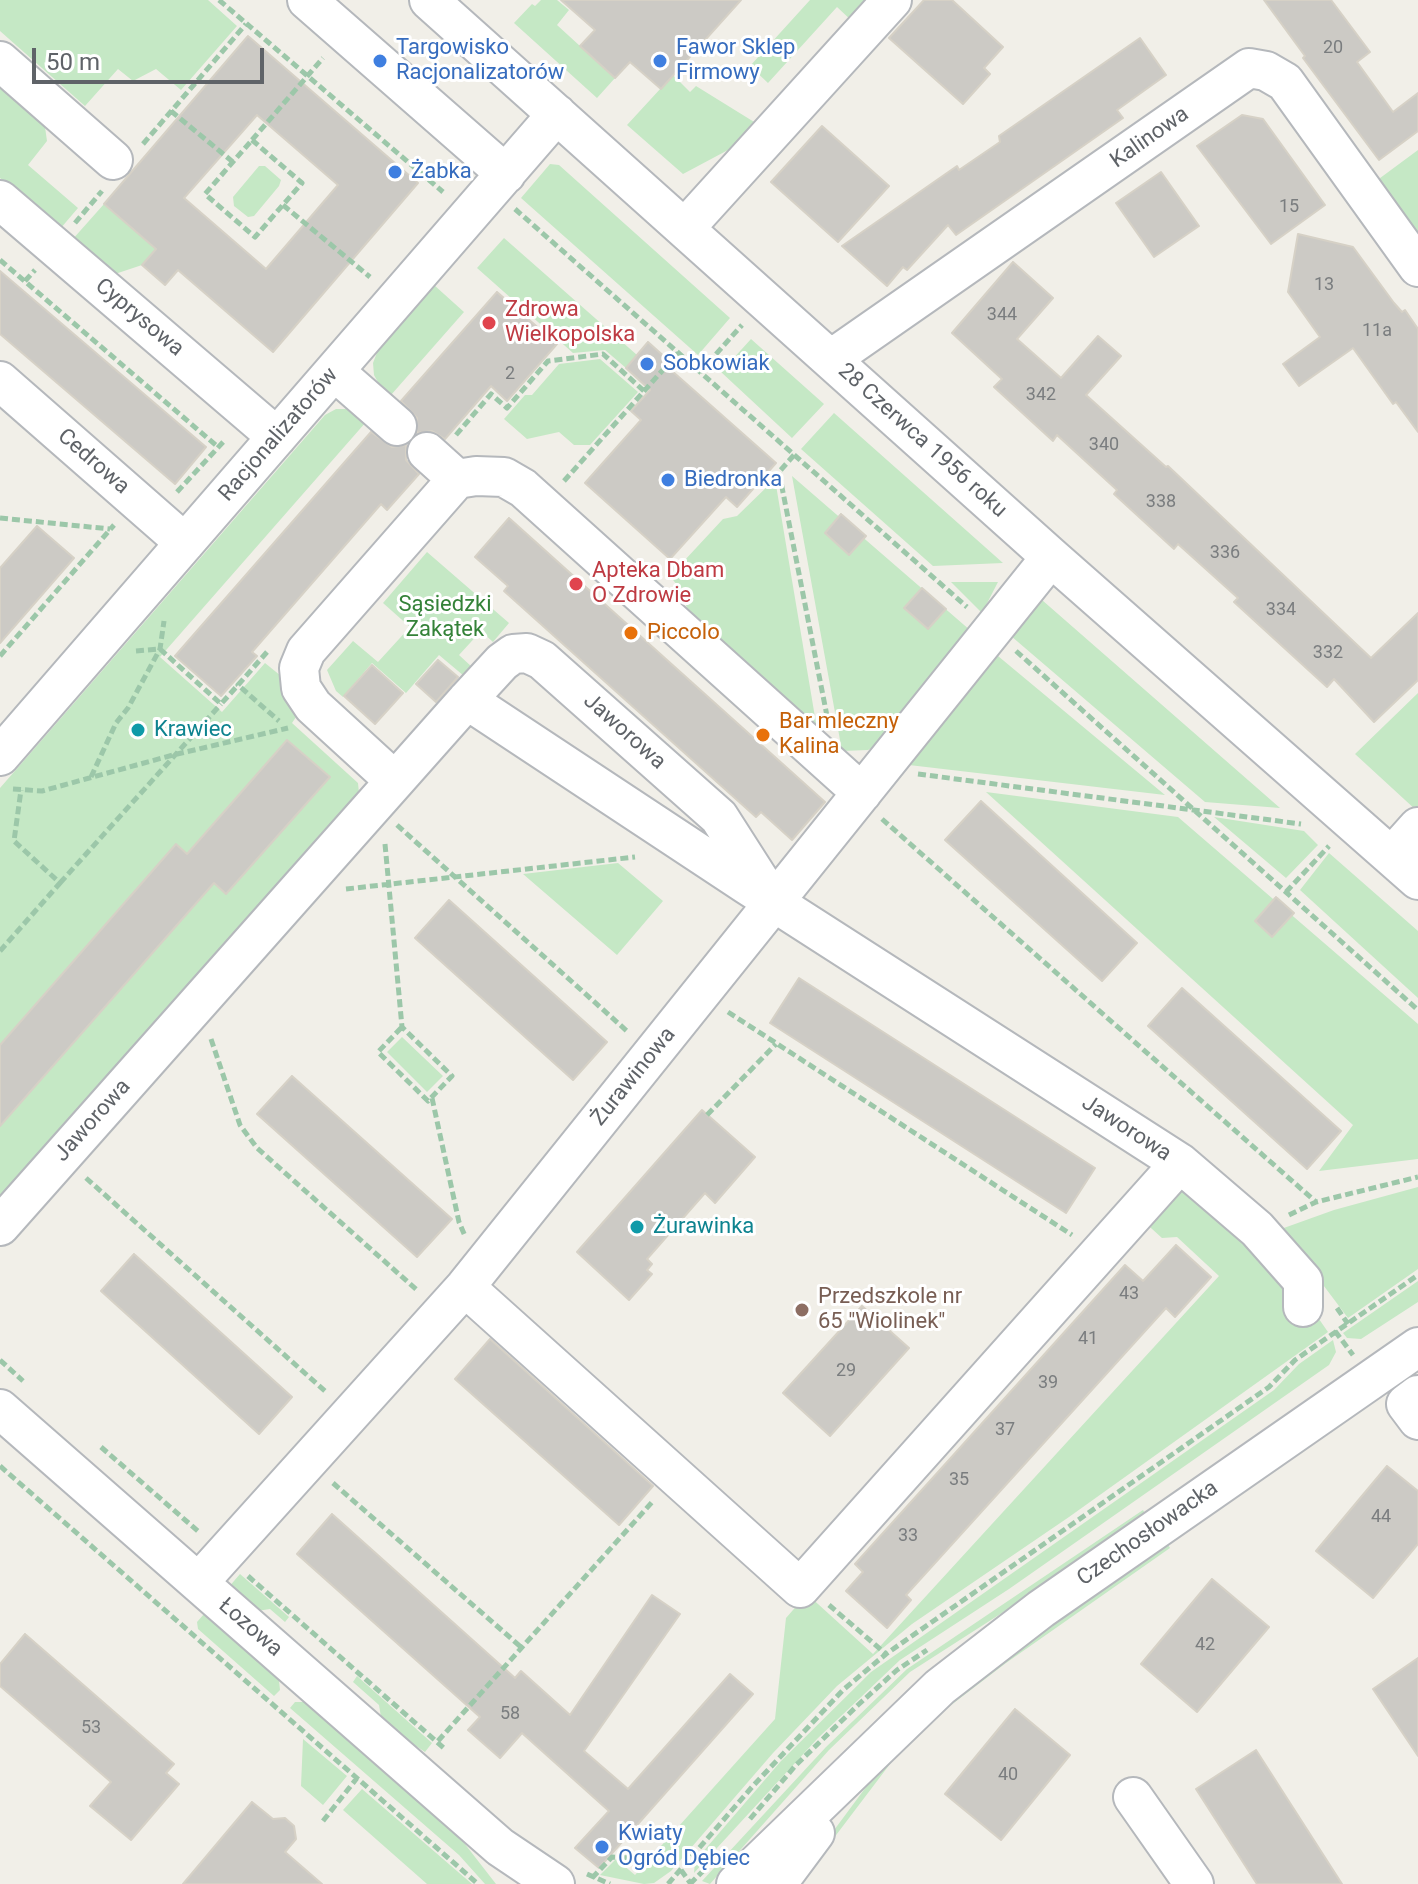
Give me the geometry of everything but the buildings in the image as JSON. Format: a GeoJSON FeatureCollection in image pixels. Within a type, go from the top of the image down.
{"type":"FeatureCollection","features":[{"type":"Feature","properties":{"kind":"street"},"geometry":{"type":"LineString","coordinates":[[307,0],[506,189]]}},
{"type":"Feature","properties":{"kind":"street"},"geometry":{"type":"LineString","coordinates":[[685,228],[892,0]]}},
{"type":"Feature","properties":{"kind":"street","name":"28 Czerwca 1956 roku"},"geometry":{"type":"LineString","coordinates":[[447,5],[557,114],[1051,557],[1405,868]]}},
{"type":"Feature","properties":{"kind":"street"},"geometry":{"type":"LineString","coordinates":[[0,61],[113,160]]}},
{"type":"Feature","properties":{"kind":"street","name":"Kalinowa"},"geometry":{"type":"LineString","coordinates":[[831,359],[1249,68],[1266,71],[1285,82],[1418,267]]}},
{"type":"Feature","properties":{"kind":"street","name":"Racjonalizatorów"},"geometry":{"type":"LineString","coordinates":[[0,756],[334,371],[506,189],[557,114]]}},
{"type":"Feature","properties":{"kind":"street","name":"Cyprysowa"},"geometry":{"type":"LineString","coordinates":[[0,200],[277,437]]}},
{"type":"Feature","properties":{"kind":"street"},"geometry":{"type":"LineString","coordinates":[[334,371],[397,426]]}},
{"type":"Feature","properties":{"kind":"street","name":"Cedrowa"},"geometry":{"type":"LineString","coordinates":[[0,381],[185,543]]}},
{"type":"Feature","properties":{"kind":"street"},"geometry":{"type":"LineString","coordinates":[[439,446],[457,479]]}},
{"type":"Feature","properties":{"kind":"street"},"geometry":{"type":"LineString","coordinates":[[384,799],[301,688],[299,668],[306,651],[457,479],[476,476],[504,477],[523,488],[833,767],[872,780]]}},
{"type":"Feature","properties":{"kind":"street","name":"Żurawinowa"},"geometry":{"type":"LineString","coordinates":[[199,1582],[463,1289],[1051,557]]}},
{"type":"Feature","properties":{"kind":"street","name":"Jaworowa"},"geometry":{"type":"LineString","coordinates":[[0,1226],[292,896],[384,799],[467,700],[502,662],[513,654],[527,653],[542,660],[719,817],[774,903],[1180,1163],[1257,1229],[1303,1281],[1303,1307]]}},
{"type":"Feature","properties":{"kind":"street"},"geometry":{"type":"LineString","coordinates":[[467,700],[774,903]]}},
{"type":"Feature","properties":{"kind":"street"},"geometry":{"type":"LineString","coordinates":[[1405,868],[1418,827]]}},
{"type":"Feature","properties":{"kind":"street"},"geometry":{"type":"LineString","coordinates":[[463,1289],[800,1588],[1180,1163]]}},
{"type":"Feature","properties":{"kind":"street","name":"Czechosłowacka"},"geometry":{"type":"LineString","coordinates":[[736,1884],[940,1687],[1041,1609],[1418,1347]]}},
{"type":"Feature","properties":{"kind":"street","name":"Łozowa"},"geometry":{"type":"LineString","coordinates":[[12,1395],[199,1582],[500,1847],[555,1884]]}},
{"type":"Feature","properties":{"kind":"street"},"geometry":{"type":"LineString","coordinates":[[1418,1395],[1406,1404],[1418,1420]]}},
{"type":"Feature","properties":{"kind":"street","name":"Czechosłowacka"},"geometry":{"type":"LineString","coordinates":[[777,1884],[888,1735]]}},
{"type":"Feature","properties":{"kind":"street"},"geometry":{"type":"LineString","coordinates":[[1133,1797],[1194,1884]]}},
{"type":"Feature","properties":{"kind":"street","name":"Łozowa"},"geometry":{"type":"LineString","coordinates":[[500,1847],[531,1884]]}},
{"type":"Feature","properties":{"kind":"path"},"geometry":{"type":"LineString","coordinates":[[219,0],[443,192]]}},
{"type":"Feature","properties":{"kind":"path"},"geometry":{"type":"LineString","coordinates":[[252,140],[302,183],[255,237],[205,194],[302,82]]}},
{"type":"Feature","properties":{"kind":"path"},"geometry":{"type":"LineString","coordinates":[[171,111],[233,162]]}},
{"type":"Feature","properties":{"kind":"path"},"geometry":{"type":"LineString","coordinates":[[506,189],[678,353],[1418,1010]]}},
{"type":"Feature","properties":{"kind":"path"},"geometry":{"type":"LineString","coordinates":[[283,205],[370,277]]}},
{"type":"Feature","properties":{"kind":"path"},"geometry":{"type":"LineString","coordinates":[[0,260],[218,447]]}},
{"type":"Feature","properties":{"kind":"path"},"geometry":{"type":"LineString","coordinates":[[700,372],[746,321]]}},
{"type":"Feature","properties":{"kind":"path"},"geometry":{"type":"LineString","coordinates":[[542,506],[678,353]]}},
{"type":"Feature","properties":{"kind":"path"},"geometry":{"type":"LineString","coordinates":[[439,446],[491,394],[507,408],[548,361],[603,354],[644,391]]}},
{"type":"Feature","properties":{"kind":"path"},"geometry":{"type":"LineString","coordinates":[[794,455],[779,472],[834,752],[833,767]]}},
{"type":"Feature","properties":{"kind":"path"},"geometry":{"type":"LineString","coordinates":[[0,656],[136,500]]}},
{"type":"Feature","properties":{"kind":"path"},"geometry":{"type":"LineString","coordinates":[[0,518],[111,529]]}},
{"type":"Feature","properties":{"kind":"path"},"geometry":{"type":"LineString","coordinates":[[129,651],[160,649],[221,704]]}},
{"type":"Feature","properties":{"kind":"path"},"geometry":{"type":"LineString","coordinates":[[91,777],[116,723],[128,708],[160,649]]}},
{"type":"Feature","properties":{"kind":"path"},"geometry":{"type":"LineString","coordinates":[[0,951],[269,649]]}},
{"type":"Feature","properties":{"kind":"path"},"geometry":{"type":"LineString","coordinates":[[238,685],[298,738]]}},
{"type":"Feature","properties":{"kind":"path"},"geometry":{"type":"LineString","coordinates":[[0,787],[42,791],[288,728]]}},
{"type":"Feature","properties":{"kind":"path"},"geometry":{"type":"LineString","coordinates":[[1302,824],[872,780],[871,810],[1316,1202]]}},
{"type":"Feature","properties":{"kind":"path"},"geometry":{"type":"LineString","coordinates":[[21,790],[14,841],[60,883]]}},
{"type":"Feature","properties":{"kind":"path"},"geometry":{"type":"LineString","coordinates":[[384,799],[456,878],[654,1053]]}},
{"type":"Feature","properties":{"kind":"path"},"geometry":{"type":"LineString","coordinates":[[384,799],[402,1027],[452,1076],[428,1101],[378,1052],[402,1027]]}},
{"type":"Feature","properties":{"kind":"path"},"geometry":{"type":"LineString","coordinates":[[1286,892],[1334,840]]}},
{"type":"Feature","properties":{"kind":"path"},"geometry":{"type":"LineString","coordinates":[[292,896],[635,857]]}},
{"type":"Feature","properties":{"kind":"path"},"geometry":{"type":"LineString","coordinates":[[701,994],[1100,1252]]}},
{"type":"Feature","properties":{"kind":"path"},"geometry":{"type":"LineString","coordinates":[[207,1028],[240,1125],[257,1148],[463,1289]]}},
{"type":"Feature","properties":{"kind":"path"},"geometry":{"type":"LineString","coordinates":[[707,1115],[776,1044]]}},
{"type":"Feature","properties":{"kind":"path"},"geometry":{"type":"LineString","coordinates":[[432,1097],[459,1222],[463,1289]]}},
{"type":"Feature","properties":{"kind":"path"},"geometry":{"type":"LineString","coordinates":[[83,1175],[350,1415]]}},
{"type":"Feature","properties":{"kind":"path"},"geometry":{"type":"LineString","coordinates":[[1257,1229],[1316,1202],[1418,1177]]}},
{"type":"Feature","properties":{"kind":"path"},"geometry":{"type":"LineString","coordinates":[[668,1884],[752,1787],[843,1690],[886,1654],[1269,1387],[1295,1360],[1418,1275]]}},
{"type":"Feature","properties":{"kind":"path"},"geometry":{"type":"LineString","coordinates":[[0,1360],[12,1395]]}},
{"type":"Feature","properties":{"kind":"path"},"geometry":{"type":"LineString","coordinates":[[96,1444],[223,1554]]}},
{"type":"Feature","properties":{"kind":"path"},"geometry":{"type":"LineString","coordinates":[[308,1461],[521,1647]]}},
{"type":"Feature","properties":{"kind":"path"},"geometry":{"type":"LineString","coordinates":[[0,1466],[478,1884]]}},
{"type":"Feature","properties":{"kind":"path"},"geometry":{"type":"LineString","coordinates":[[438,1741],[664,1489]]}},
{"type":"Feature","properties":{"kind":"path"},"geometry":{"type":"LineString","coordinates":[[804,1583],[886,1654]]}},
{"type":"Feature","properties":{"kind":"path"},"geometry":{"type":"LineString","coordinates":[[323,1821],[357,1778]]}},
{"type":"Feature","properties":{"kind":"path"},"geometry":{"type":"LineString","coordinates":[[592,1878],[612,1857],[630,1858]]}},
{"type":"Feature","properties":{"kind":"path"},"geometry":{"type":"LineString","coordinates":[[681,1870],[691,1884]]}},
{"type":"Feature","properties":{"kind":"green space"},"geometry":{"type":"Polygon","coordinates":[[[0,0],[208,0],[237,26],[181,90],[156,69],[133,81],[118,69],[85,106],[0,31],[0,0]]]}},
{"type":"Feature","properties":{"kind":"green space"},"geometry":{"type":"Polygon","coordinates":[[[541,0],[557,0],[569,10],[557,25],[615,78],[597,98],[514,23],[532,4],[535,6],[541,0]]]}},
{"type":"Feature","properties":{"kind":"green space"},"geometry":{"type":"Polygon","coordinates":[[[810,0],[872,0],[853,22],[837,7],[768,83],[750,66],[810,0]]]}},
{"type":"Feature","properties":{"kind":"green space"},"geometry":{"type":"Polygon","coordinates":[[[673,75],[690,92],[696,86],[759,125],[743,142],[683,174],[627,125],[673,75]]]}},
{"type":"Feature","properties":{"kind":"green space"},"geometry":{"type":"Polygon","coordinates":[[[0,88],[45,127],[47,141],[28,165],[78,208],[60,229],[0,178],[0,88]]]}},
{"type":"Feature","properties":{"kind":"green space"},"geometry":{"type":"Polygon","coordinates":[[[1418,150],[1418,248],[1372,184],[1418,150]]]}},
{"type":"Feature","properties":{"kind":"green space"},"geometry":{"type":"Polygon","coordinates":[[[550,164],[559,165],[730,318],[698,355],[521,198],[550,164]]]}},
{"type":"Feature","properties":{"kind":"green space"},"geometry":{"type":"Polygon","coordinates":[[[259,166],[265,166],[281,180],[254,216],[248,217],[234,206],[233,197],[259,166]]]}},
{"type":"Feature","properties":{"kind":"green space"},"geometry":{"type":"Polygon","coordinates":[[[104,204],[156,249],[142,265],[112,275],[72,240],[104,204]]]}},
{"type":"Feature","properties":{"kind":"green space"},"geometry":{"type":"Polygon","coordinates":[[[504,238],[637,355],[626,368],[605,350],[573,353],[477,268],[504,238]]]}},
{"type":"Feature","properties":{"kind":"green space"},"geometry":{"type":"Polygon","coordinates":[[[434,285],[464,312],[391,395],[380,386],[374,375],[373,363],[378,350],[434,285]]]}},
{"type":"Feature","properties":{"kind":"green space"},"geometry":{"type":"Polygon","coordinates":[[[751,339],[824,404],[792,438],[721,372],[751,339]]]}},
{"type":"Feature","properties":{"kind":"green space"},"geometry":{"type":"Polygon","coordinates":[[[600,359],[638,392],[590,445],[574,445],[559,432],[527,439],[504,419],[525,395],[532,395],[559,364],[600,359]]]}},
{"type":"Feature","properties":{"kind":"green space"},"geometry":{"type":"Polygon","coordinates":[[[336,409],[356,413],[366,422],[160,657],[222,712],[265,663],[281,676],[302,708],[292,723],[358,783],[359,793],[0,1210],[0,788],[325,415],[336,409]]]}},
{"type":"Feature","properties":{"kind":"green space"},"geometry":{"type":"Polygon","coordinates":[[[834,413],[1003,563],[933,566],[801,449],[834,413]]]}},
{"type":"Feature","properties":{"kind":"green space"},"geometry":{"type":"Polygon","coordinates":[[[792,476],[971,631],[888,739],[868,750],[842,751],[792,476]]]}},
{"type":"Feature","properties":{"kind":"green space"},"geometry":{"type":"Polygon","coordinates":[[[775,479],[819,741],[690,616],[680,589],[670,576],[723,519],[737,516],[775,479]]]}},
{"type":"Feature","properties":{"kind":"green space","name":"Sąsiedzki Zakątek"},"geometry":{"type":"Polygon","coordinates":[[[427,552],[509,623],[493,642],[481,631],[459,655],[472,667],[464,676],[439,655],[406,693],[372,663],[343,697],[336,691],[327,670],[353,641],[378,662],[410,627],[383,603],[427,552]]]}},
{"type":"Feature","properties":{"kind":"green space"},"geometry":{"type":"Polygon","coordinates":[[[951,582],[998,582],[982,613],[951,582]]]}},
{"type":"Feature","properties":{"kind":"green space"},"geometry":{"type":"Polygon","coordinates":[[[1042,600],[1280,808],[1205,802],[1011,636],[1042,600]]]}},
{"type":"Feature","properties":{"kind":"green space"},"geometry":{"type":"Polygon","coordinates":[[[998,656],[1165,795],[909,765],[998,656]]]}},
{"type":"Feature","properties":{"kind":"green space"},"geometry":{"type":"Polygon","coordinates":[[[1418,693],[1418,810],[1417,811],[1355,754],[1418,693]]]}},
{"type":"Feature","properties":{"kind":"green space"},"geometry":{"type":"Polygon","coordinates":[[[986,792],[1178,817],[1418,1024],[1418,1159],[1319,1171],[1353,1125],[986,792]]]}},
{"type":"Feature","properties":{"kind":"green space"},"geometry":{"type":"Polygon","coordinates":[[[1214,817],[1304,831],[1318,845],[1286,878],[1214,817]]]}},
{"type":"Feature","properties":{"kind":"green space"},"geometry":{"type":"Polygon","coordinates":[[[1329,853],[1418,931],[1418,998],[1300,890],[1329,853]]]}},
{"type":"Feature","properties":{"kind":"green space"},"geometry":{"type":"Polygon","coordinates":[[[618,863],[663,901],[617,955],[523,874],[618,863]]]}},
{"type":"Feature","properties":{"kind":"green space"},"geometry":{"type":"Polygon","coordinates":[[[402,1037],[443,1076],[427,1092],[387,1052],[402,1037]]]}},
{"type":"Feature","properties":{"kind":"green space"},"geometry":{"type":"Polygon","coordinates":[[[1179,1176],[1296,1286],[1328,1332],[1069,1517],[912,1624],[837,1686],[773,1753],[671,1871],[654,1883],[644,1884],[600,1875],[616,1859],[635,1875],[775,1719],[786,1618],[807,1594],[873,1654],[1219,1276],[1177,1237],[1162,1238],[1141,1219],[1179,1176]]]}},
{"type":"Feature","properties":{"kind":"green space"},"geometry":{"type":"Polygon","coordinates":[[[1418,1187],[1418,1269],[1348,1318],[1281,1229],[1334,1210],[1418,1187]]]}},
{"type":"Feature","properties":{"kind":"green space"},"geometry":{"type":"Polygon","coordinates":[[[1418,1281],[1418,1302],[1361,1339],[1347,1338],[1343,1333],[1418,1281]]]}},
{"type":"Feature","properties":{"kind":"green space"},"geometry":{"type":"Polygon","coordinates":[[[1333,1340],[1336,1352],[1329,1365],[1009,1589],[900,1660],[818,1738],[694,1873],[695,1861],[781,1761],[871,1672],[1274,1390],[1299,1364],[1333,1340]]]}},
{"type":"Feature","properties":{"kind":"green space"},"geometry":{"type":"Polygon","coordinates":[[[1143,1510],[1146,1515],[910,1672],[829,1750],[710,1884],[702,1881],[826,1747],[907,1669],[1143,1510]]]}},
{"type":"Feature","properties":{"kind":"green space"},"geometry":{"type":"Polygon","coordinates":[[[1167,1543],[1170,1548],[1006,1663],[911,1740],[799,1884],[794,1884],[872,1779],[908,1737],[1025,1641],[1167,1543]]]}},
{"type":"Feature","properties":{"kind":"green space"},"geometry":{"type":"Polygon","coordinates":[[[240,1574],[289,1617],[285,1622],[270,1609],[257,1611],[228,1588],[240,1574]]]}},
{"type":"Feature","properties":{"kind":"green space"},"geometry":{"type":"Polygon","coordinates":[[[210,1613],[278,1672],[280,1690],[274,1696],[198,1629],[197,1622],[204,1614],[210,1613]]]}},
{"type":"Feature","properties":{"kind":"green space"},"geometry":{"type":"Polygon","coordinates":[[[357,1676],[432,1743],[425,1752],[382,1723],[379,1705],[353,1682],[357,1676]]]}},
{"type":"Feature","properties":{"kind":"green space"},"geometry":{"type":"Polygon","coordinates":[[[295,1702],[313,1702],[454,1830],[496,1884],[485,1884],[459,1855],[290,1708],[295,1702]]]}},
{"type":"Feature","properties":{"kind":"green space"},"geometry":{"type":"Polygon","coordinates":[[[303,1739],[347,1776],[323,1805],[301,1786],[303,1739]]]}},
{"type":"Feature","properties":{"kind":"green space"},"geometry":{"type":"Polygon","coordinates":[[[362,1789],[472,1884],[427,1884],[343,1810],[362,1789]]]}},
{"type":"Feature","properties":{"kind":"place","name":"Targowisko Racjonalizatorów"},"geometry":{"type":"Point","coordinates":[380,61]}},
{"type":"Feature","properties":{"kind":"place","name":"Fawor Sklep Firmowy"},"geometry":{"type":"Point","coordinates":[660,61]}},
{"type":"Feature","properties":{"kind":"place","name":"Żabka"},"geometry":{"type":"Point","coordinates":[395,172]}},
{"type":"Feature","properties":{"kind":"place","name":"Zdrowa Wielkopolska"},"geometry":{"type":"Point","coordinates":[489,323]}},
{"type":"Feature","properties":{"kind":"place","name":"Sobkowiak"},"geometry":{"type":"Point","coordinates":[647,364]}},
{"type":"Feature","properties":{"kind":"place","name":"Biedronka"},"geometry":{"type":"Point","coordinates":[668,480]}},
{"type":"Feature","properties":{"kind":"place","name":"Apteka Dbam O Zdrowie"},"geometry":{"type":"Point","coordinates":[576,584]}},
{"type":"Feature","properties":{"kind":"place","name":"Piccolo"},"geometry":{"type":"Point","coordinates":[631,633]}},
{"type":"Feature","properties":{"kind":"place","name":"Krawiec"},"geometry":{"type":"Point","coordinates":[138,730]}},
{"type":"Feature","properties":{"kind":"place","name":"Bar mleczny Kalina"},"geometry":{"type":"Point","coordinates":[763,735]}},
{"type":"Feature","properties":{"kind":"place","name":"Żurawinka"},"geometry":{"type":"Point","coordinates":[637,1227]}},
{"type":"Feature","properties":{"kind":"place","name":"Przedszkole nr 65 \"Wiolinek\""},"geometry":{"type":"Point","coordinates":[802,1310]}},
{"type":"Feature","properties":{"kind":"place","name":"Kwiaty Ogród Dębiec"},"geometry":{"type":"Point","coordinates":[602,1847]}}]}
